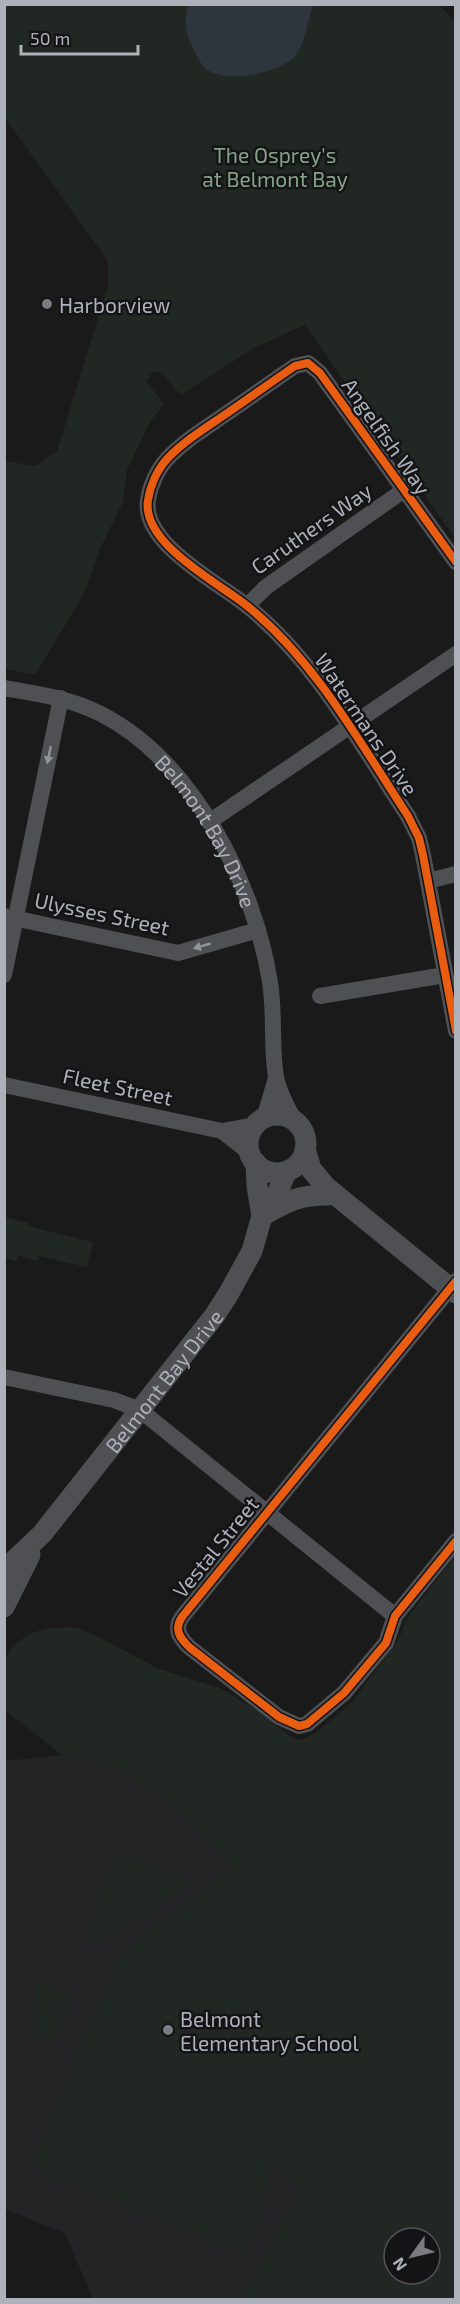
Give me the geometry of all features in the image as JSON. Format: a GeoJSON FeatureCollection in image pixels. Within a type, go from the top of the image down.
{"type":"FeatureCollection","features":[{"type":"Feature","properties":{"kind":"street","name":"Angelfish Way"},"geometry":{"type":"LineString","coordinates":[[308,363],[320,373],[456,562]]}},
{"type":"Feature","properties":{"kind":"street","name":"Watermans Drive"},"geometry":{"type":"LineString","coordinates":[[308,363],[296,366],[176,451],[158,472],[148,501],[148,513],[151,522],[171,550],[247,606],[309,669],[414,828],[423,855],[456,1030]]}},
{"type":"Feature","properties":{"kind":"street","name":"Caruthers Way"},"geometry":{"type":"LineString","coordinates":[[247,606],[266,587],[404,490]]}},
{"type":"Feature","properties":{"kind":"street"},"geometry":{"type":"LineString","coordinates":[[209,822],[456,654]]}},
{"type":"Feature","properties":{"kind":"street","name":"Belmont Bay Drive"},"geometry":{"type":"LineString","coordinates":[[4,688],[61,698],[99,713],[131,732],[146,743],[174,774],[209,822],[238,875],[258,930],[270,984],[276,1078],[286,1104],[303,1132],[306,1149],[301,1160],[288,1171],[277,1194],[262,1216],[252,1251],[215,1315],[42,1534],[21,1570],[4,1607]]}},
{"type":"Feature","properties":{"kind":"street"},"geometry":{"type":"LineString","coordinates":[[4,975],[10,917],[61,698]]}},
{"type":"Feature","properties":{"kind":"street"},"geometry":{"type":"LineString","coordinates":[[428,881],[456,874]]}},
{"type":"Feature","properties":{"kind":"street","name":"Ulysses Street"},"geometry":{"type":"LineString","coordinates":[[10,917],[178,953],[258,930]]}},
{"type":"Feature","properties":{"kind":"street"},"geometry":{"type":"LineString","coordinates":[[320,996],[445,975]]}},
{"type":"Feature","properties":{"kind":"street","name":"Belmont Bay Drive"},"geometry":{"type":"LineString","coordinates":[[262,1216],[249,1141],[260,1122],[276,1078]]}},
{"type":"Feature","properties":{"kind":"street","name":"Fleet Street"},"geometry":{"type":"LineString","coordinates":[[4,1085],[222,1131],[260,1122]]}},
{"type":"Feature","properties":{"kind":"street"},"geometry":{"type":"LineString","coordinates":[[260,1122],[280,1116],[296,1122]]}},
{"type":"Feature","properties":{"kind":"street","name":"Fleet Street"},"geometry":{"type":"LineString","coordinates":[[222,1131],[253,1158]]}},
{"type":"Feature","properties":{"kind":"street"},"geometry":{"type":"LineString","coordinates":[[306,1149],[313,1171],[336,1199]]}},
{"type":"Feature","properties":{"kind":"street"},"geometry":{"type":"LineString","coordinates":[[253,1158],[272,1172],[288,1171],[306,1184],[336,1199],[454,1287]]}},
{"type":"Feature","properties":{"kind":"street"},"geometry":{"type":"LineString","coordinates":[[262,1216],[294,1198],[311,1195],[336,1199]]}},
{"type":"Feature","properties":{"kind":"street","name":"Vestal Street"},"geometry":{"type":"LineString","coordinates":[[454,1287],[267,1512],[178,1623],[177,1631],[189,1647],[279,1717],[298,1726],[307,1724],[344,1692],[386,1643],[395,1616],[456,1541]]}},
{"type":"Feature","properties":{"kind":"street"},"geometry":{"type":"LineString","coordinates":[[4,1377],[114,1400],[140,1410],[395,1616]]}},
{"type":"Feature","properties":{"kind":"street","name":"Belmont Bay Drive"},"geometry":{"type":"LineString","coordinates":[[4,1570],[42,1534]]}},
{"type":"Feature","properties":{"kind":"shaded area"},"geometry":{"type":"Polygon","coordinates":[[[188,4],[313,5],[303,42],[290,60],[266,72],[236,76],[211,72],[200,62],[186,28],[188,4]]]}},
{"type":"Feature","properties":{"kind":"shaded area","name":"Belmont Elementary School"},"geometry":{"type":"Polygon","coordinates":[[[62,1755],[93,1761],[126,1775],[164,1800],[202,1834],[230,1868],[389,2226],[382,2226],[382,2286],[403,2286],[412,2299],[93,2299],[65,2233],[5,2209],[5,1761],[62,1755]]]}},
{"type":"Feature","properties":{"kind":"green space","name":"The Osprey's at Belmont Bay"},"geometry":{"type":"Polygon","coordinates":[[[5,5],[439,5],[456,23],[455,538],[305,325],[254,348],[181,395],[161,373],[153,372],[146,381],[164,404],[150,422],[127,470],[123,502],[100,549],[84,594],[35,675],[5,669],[4,461],[36,466],[57,451],[108,286],[108,261],[5,118],[5,5]]]}},
{"type":"Feature","properties":{"kind":"green space"},"geometry":{"type":"Polygon","coordinates":[[[5,1217],[28,1223],[27,1226],[93,1242],[87,1267],[39,1256],[38,1261],[18,1256],[17,1261],[5,1258],[5,1217]]]}},
{"type":"Feature","properties":{"kind":"green space"},"geometry":{"type":"Polygon","coordinates":[[[455,1556],[455,2299],[239,2299],[302,2186],[296,2186],[284,2174],[271,2153],[267,2193],[245,2255],[38,2171],[33,2159],[118,1957],[230,1868],[202,1834],[164,1800],[126,1775],[93,1761],[62,1755],[5,1710],[5,1660],[12,1647],[29,1634],[48,1628],[80,1629],[157,1668],[220,1688],[260,1712],[292,1738],[301,1740],[318,1731],[352,1702],[397,1642],[410,1614],[455,1556]]]}},
{"type":"Feature","properties":{"kind":"green space"},"geometry":{"type":"Polygon","coordinates":[[[117,1852],[188,1879],[184,1890],[95,1944],[83,1940],[117,1852]]]}},
{"type":"Feature","properties":{"kind":"green space"},"geometry":{"type":"Polygon","coordinates":[[[36,1979],[72,1994],[53,2044],[32,2036],[36,1979]]]}},
{"type":"Feature","properties":{"kind":"cycle path"},"geometry":{"type":"LineString","coordinates":[[456,562],[320,373],[308,363],[295,366],[179,448],[160,468],[149,495],[149,516],[156,531],[168,546],[200,573],[246,605],[294,651],[335,704],[408,816],[419,838],[423,855],[456,1031]]}},
{"type":"Feature","properties":{"kind":"cycle path"},"geometry":{"type":"LineString","coordinates":[[456,1281],[182,1617],[178,1625],[179,1633],[189,1647],[279,1717],[299,1726],[307,1724],[344,1693],[386,1643],[395,1616],[456,1541]]}},
{"type":"Feature","properties":{"kind":"place","name":"Harborview"},"geometry":{"type":"Point","coordinates":[47,304]}},
{"type":"Feature","properties":{"kind":"place","name":"Belmont Elementary School"},"geometry":{"type":"Point","coordinates":[168,2030]}}]}
